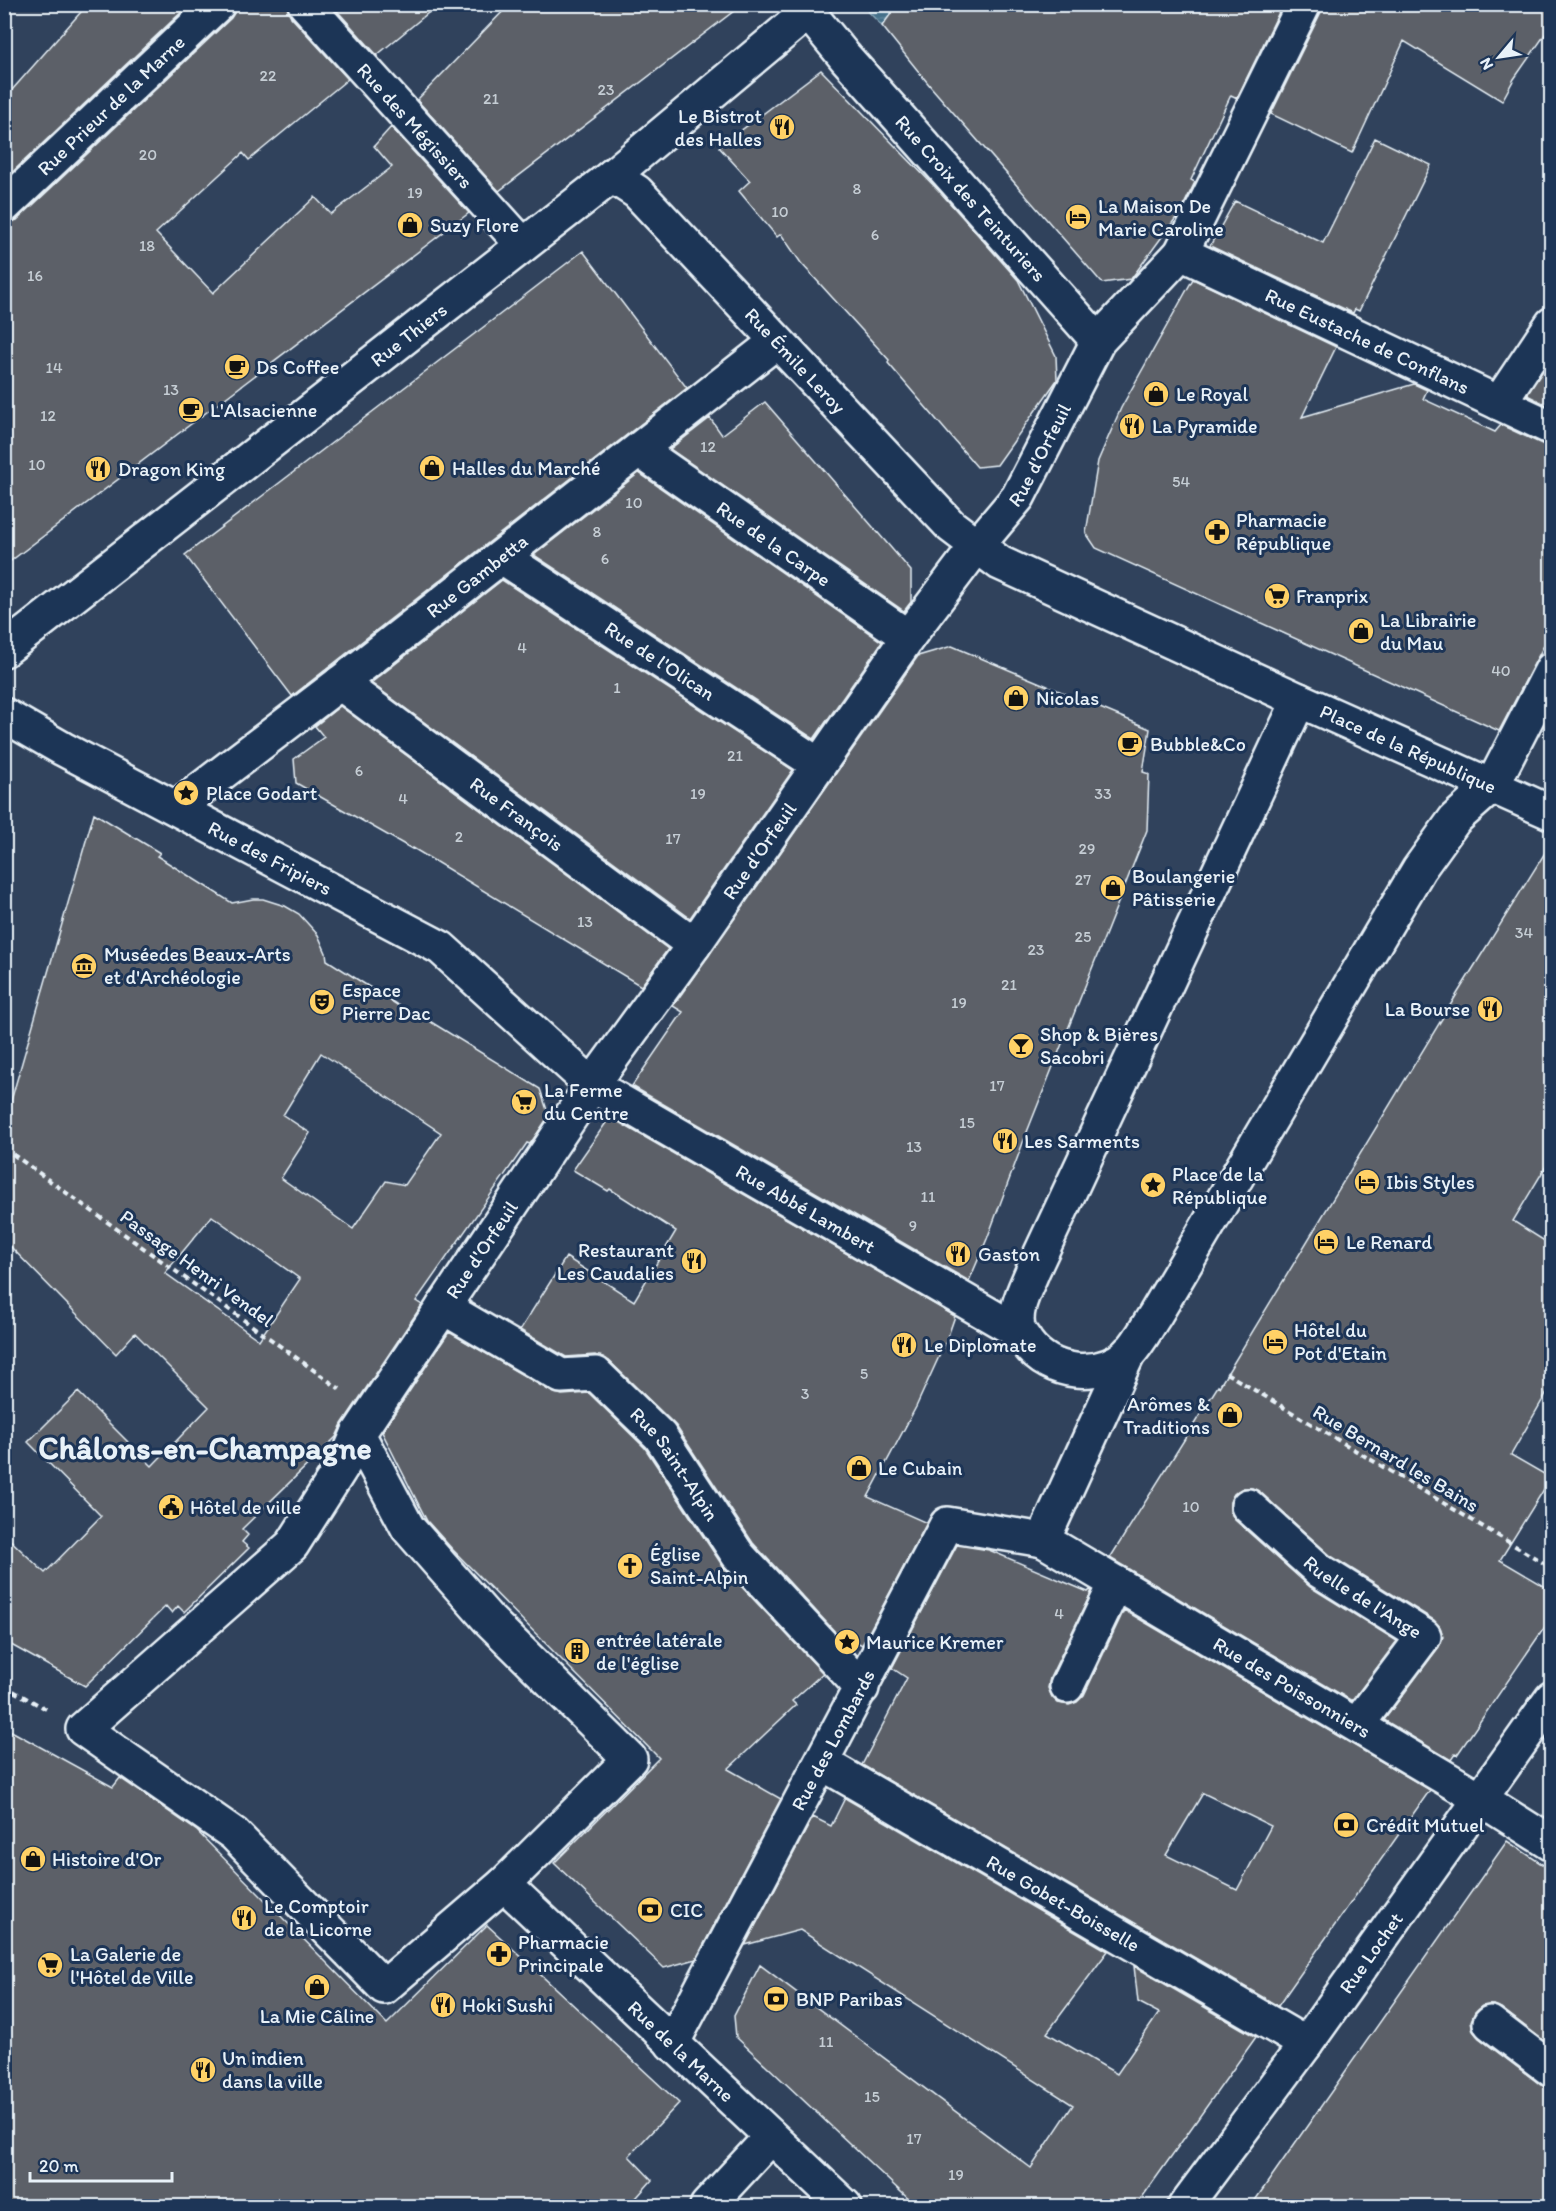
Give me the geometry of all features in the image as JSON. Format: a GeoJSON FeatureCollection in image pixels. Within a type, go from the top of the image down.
{"type":"FeatureCollection","features":[{"type":"Feature","properties":{"kind":"street","name":"Rue Prieur de la Marne"},"geometry":{"type":"LineString","coordinates":[[4,206],[218,4]]}},
{"type":"Feature","properties":{"kind":"street","name":"Rue des Mégissiers"},"geometry":{"type":"LineString","coordinates":[[305,4],[523,245]]}},
{"type":"Feature","properties":{"kind":"street","name":"Rue d'Orfeuil"},"geometry":{"type":"LineString","coordinates":[[83,1730],[292,1545],[443,1307],[592,1084],[694,945],[908,637],[976,547],[1018,497],[1098,341],[1181,253],[1304,4]]}},
{"type":"Feature","properties":{"kind":"street","name":"Rue Thiers"},"geometry":{"type":"LineString","coordinates":[[4,650],[612,176],[807,8]]}},
{"type":"Feature","properties":{"kind":"street","name":"Rue Croix des Teinturiers"},"geometry":{"type":"LineString","coordinates":[[807,8],[845,57],[1098,341]]}},
{"type":"Feature","properties":{"kind":"street","name":"Rue Émile Leroy"},"geometry":{"type":"LineString","coordinates":[[612,176],[637,192],[951,526],[976,547]]}},
{"type":"Feature","properties":{"kind":"street","name":"Rue Eustache de Conflans"},"geometry":{"type":"LineString","coordinates":[[1181,253],[1551,428]]}},
{"type":"Feature","properties":{"kind":"street"},"geometry":{"type":"LineString","coordinates":[[1498,403],[1551,324]]}},
{"type":"Feature","properties":{"kind":"street","name":"Rue Gambetta"},"geometry":{"type":"LineString","coordinates":[[176,808],[340,683],[776,342]]}},
{"type":"Feature","properties":{"kind":"street","name":"Rue de la Carpe"},"geometry":{"type":"LineString","coordinates":[[639,450],[908,637]]}},
{"type":"Feature","properties":{"kind":"street","name":"Place de la République"},"geometry":{"type":"LineString","coordinates":[[976,547],[1000,562],[1492,786],[1455,819],[1419,869],[1155,1315],[1129,1352],[1043,1540]]}},
{"type":"Feature","properties":{"kind":"street","name":"Rue de l'Olican"},"geometry":{"type":"LineString","coordinates":[[502,557],[819,765]]}},
{"type":"Feature","properties":{"kind":"street"},"geometry":{"type":"LineString","coordinates":[[1551,669],[1492,786],[1551,813]]}},
{"type":"Feature","properties":{"kind":"street","name":"Rue François"},"geometry":{"type":"LineString","coordinates":[[340,683],[694,945]]}},
{"type":"Feature","properties":{"kind":"street","name":"Place de la République"},"geometry":{"type":"LineString","coordinates":[[1129,1352],[1110,1365],[1089,1371],[1068,1370],[1034,1351],[1019,1332],[1018,1308],[1033,1270],[1299,700]]}},
{"type":"Feature","properties":{"kind":"street","name":"Rue des Fripiers"},"geometry":{"type":"LineString","coordinates":[[4,715],[63,749],[441,948],[592,1084]]}},
{"type":"Feature","properties":{"kind":"street","name":"Rue Abbé Lambert"},"geometry":{"type":"LineString","coordinates":[[592,1084],[1019,1332]]}},
{"type":"Feature","properties":{"kind":"street","name":"Rue Saint-Alpin"},"geometry":{"type":"LineString","coordinates":[[443,1307],[561,1376],[597,1374],[660,1436],[738,1556],[862,1688]]}},
{"type":"Feature","properties":{"kind":"street"},"geometry":{"type":"LineString","coordinates":[[83,1730],[234,1834],[384,1987],[510,1890],[630,1759],[489,1620],[408,1528],[360,1435]]}},
{"type":"Feature","properties":{"kind":"street","name":"Ruelle de l'Ange"},"geometry":{"type":"LineString","coordinates":[[1248,1506],[1320,1571],[1424,1636],[1357,1725]]}},
{"type":"Feature","properties":{"kind":"street","name":"Rue des Lombards"},"geometry":{"type":"LineString","coordinates":[[672,2044],[947,1524],[1043,1540]]}},
{"type":"Feature","properties":{"kind":"street"},"geometry":{"type":"LineString","coordinates":[[1043,1540],[1110,1580],[1068,1686]]}},
{"type":"Feature","properties":{"kind":"street","name":"Rue des Poissonniers"},"geometry":{"type":"LineString","coordinates":[[1110,1580],[1481,1799],[1551,1844]]}},
{"type":"Feature","properties":{"kind":"street","name":"Rue Lochet"},"geometry":{"type":"LineString","coordinates":[[1185,2206],[1306,2044],[1551,1698]]}},
{"type":"Feature","properties":{"kind":"street","name":"Rue Gobet-Boisselle"},"geometry":{"type":"LineString","coordinates":[[822,1763],[1306,2044]]}},
{"type":"Feature","properties":{"kind":"street","name":"Rue de la Marne"},"geometry":{"type":"LineString","coordinates":[[510,1890],[845,2206]]}},
{"type":"Feature","properties":{"kind":"street"},"geometry":{"type":"LineString","coordinates":[[1490,2024],[1551,2070]]}},
{"type":"Feature","properties":{"kind":"street"},"geometry":{"type":"LineString","coordinates":[[707,2206],[771,2137]]}},
{"type":"Feature","properties":{"kind":"path","name":"Passage Henri Vendel"},"geometry":{"type":"LineString","coordinates":[[4,1148],[360,1435]]}},
{"type":"Feature","properties":{"kind":"path","name":"Rue Bernard les Bains"},"geometry":{"type":"LineString","coordinates":[[1226,1374],[1551,1568]]}},
{"type":"Feature","properties":{"kind":"path"},"geometry":{"type":"LineString","coordinates":[[4,1686],[83,1730]]}},
{"type":"Feature","properties":{"kind":"water"},"geometry":{"type":"Polygon","coordinates":[[[862,5],[898,5],[882,26],[862,5]]]}},
{"type":"Feature","properties":{"kind":"building"},"geometry":{"type":"Polygon","coordinates":[[[88,4],[190,4],[4,180],[4,99],[88,4]]]}},
{"type":"Feature","properties":{"kind":"building"},"geometry":{"type":"Polygon","coordinates":[[[236,4],[287,4],[291,17],[348,79],[249,160],[243,153],[156,233],[213,293],[315,197],[331,214],[392,167],[374,146],[391,127],[469,213],[4,566],[4,224],[17,220],[231,18],[236,10],[236,4]]]}},
{"type":"Feature","properties":{"kind":"building"},"geometry":{"type":"Polygon","coordinates":[[[331,4],[439,4],[377,55],[331,4]]]}},
{"type":"Feature","properties":{"kind":"building"},"geometry":{"type":"Polygon","coordinates":[[[510,4],[743,4],[499,191],[417,100],[510,4]]]}},
{"type":"Feature","properties":{"kind":"building"},"geometry":{"type":"Polygon","coordinates":[[[898,4],[1283,4],[1237,98],[1231,95],[1191,180],[1195,182],[1181,211],[1131,279],[1102,283],[931,87],[882,26],[898,4]]]}},
{"type":"Feature","properties":{"kind":"building"},"geometry":{"type":"Polygon","coordinates":[[[1322,4],[1551,4],[1551,26],[1514,79],[1502,101],[1404,41],[1352,153],[1271,114],[1321,12],[1322,4]]]}},
{"type":"Feature","properties":{"kind":"building"},"geometry":{"type":"Polygon","coordinates":[[[821,70],[941,193],[1018,280],[1056,356],[1057,380],[997,465],[977,467],[888,363],[889,360],[801,263],[781,234],[777,237],[739,191],[750,181],[719,147],[821,70]]]}},
{"type":"Feature","properties":{"kind":"building"},"geometry":{"type":"Polygon","coordinates":[[[1375,138],[1431,165],[1359,311],[1355,309],[1353,313],[1210,246],[1235,201],[1323,243],[1375,138]]]}},
{"type":"Feature","properties":{"kind":"building","name":"Halles du Marché"},"geometry":{"type":"Polygon","coordinates":[[[583,251],[687,388],[292,696],[185,555],[583,251]]]}},
{"type":"Feature","properties":{"kind":"building"},"geometry":{"type":"Polygon","coordinates":[[[1193,279],[1336,347],[1302,417],[1414,384],[1427,390],[1423,399],[1495,432],[1501,425],[1551,446],[1551,632],[1499,731],[1096,548],[1086,533],[1098,461],[1121,408],[1193,279]]]}},
{"type":"Feature","properties":{"kind":"building"},"geometry":{"type":"Polygon","coordinates":[[[1551,358],[1551,407],[1527,395],[1551,358]]]}},
{"type":"Feature","properties":{"kind":"building"},"geometry":{"type":"Polygon","coordinates":[[[765,402],[911,571],[911,602],[904,611],[670,449],[710,418],[722,435],[765,402]]]}},
{"type":"Feature","properties":{"kind":"building"},"geometry":{"type":"Polygon","coordinates":[[[639,473],[882,642],[814,739],[534,555],[639,473]]]}},
{"type":"Feature","properties":{"kind":"building"},"geometry":{"type":"Polygon","coordinates":[[[502,580],[793,770],[690,918],[371,683],[502,580]]]}},
{"type":"Feature","properties":{"kind":"building"},"geometry":{"type":"Polygon","coordinates":[[[952,646],[1150,729],[1143,772],[1149,774],[1147,830],[969,1281],[632,1086],[683,1012],[673,1006],[918,656],[952,646]]]}},
{"type":"Feature","properties":{"kind":"building"},"geometry":{"type":"Polygon","coordinates":[[[340,706],[668,949],[641,986],[413,848],[296,783],[294,759],[324,737],[315,726],[340,706]]]}},
{"type":"Feature","properties":{"kind":"building"},"geometry":{"type":"Polygon","coordinates":[[[94,813],[160,853],[157,856],[232,903],[263,899],[285,906],[299,914],[318,935],[327,960],[415,1016],[418,1014],[540,1089],[549,1116],[530,1144],[527,1143],[416,1301],[422,1305],[342,1424],[336,1437],[242,1529],[248,1535],[242,1542],[249,1548],[184,1612],[178,1606],[172,1613],[166,1606],[85,1686],[4,1641],[4,1534],[45,1573],[101,1516],[28,1442],[78,1392],[152,1466],[209,1407],[135,1333],[116,1354],[4,1240],[4,1125],[94,813]],[[321,1053],[283,1115],[310,1133],[281,1178],[353,1229],[386,1181],[405,1185],[441,1133],[321,1053]],[[212,1216],[165,1273],[259,1340],[300,1279],[212,1216]]]}},
{"type":"Feature","properties":{"kind":"building"},"geometry":{"type":"Polygon","coordinates":[[[1551,843],[1551,1158],[1513,1221],[1551,1245],[1551,1385],[1511,1455],[1551,1478],[1500,1560],[1551,1590],[1551,1618],[1457,1755],[1455,1754],[1451,1760],[1384,1720],[1439,1647],[1443,1637],[1440,1627],[1434,1620],[1331,1556],[1260,1492],[1252,1488],[1243,1488],[1234,1494],[1230,1502],[1230,1511],[1235,1520],[1310,1587],[1397,1641],[1352,1701],[1110,1558],[1219,1387],[1551,843]]]}},
{"type":"Feature","properties":{"kind":"building"},"geometry":{"type":"Polygon","coordinates":[[[610,1117],[955,1316],[916,1407],[868,1497],[927,1523],[862,1645],[857,1642],[850,1648],[753,1543],[676,1426],[609,1361],[595,1355],[566,1357],[520,1330],[566,1257],[634,1301],[676,1231],[610,1189],[608,1191],[573,1170],[610,1117]]]}},
{"type":"Feature","properties":{"kind":"building"},"geometry":{"type":"Polygon","coordinates":[[[449,1332],[552,1392],[562,1395],[589,1393],[645,1448],[724,1568],[823,1673],[792,1701],[796,1705],[728,1769],[781,1799],[696,1959],[664,1968],[554,1863],[659,1758],[427,1521],[382,1432],[449,1332]]]}},
{"type":"Feature","properties":{"kind":"building"},"geometry":{"type":"Polygon","coordinates":[[[957,1545],[989,1550],[1088,1592],[1092,1591],[1050,1678],[1048,1688],[1058,1703],[1069,1705],[1077,1702],[1084,1695],[1124,1610],[1430,1790],[1278,2006],[862,1765],[907,1678],[892,1668],[957,1545]],[[1203,1793],[1166,1855],[1237,1890],[1271,1826],[1203,1793]]]}},
{"type":"Feature","properties":{"kind":"building","name":"La Galerie de l'Hôtel de Ville"},"geometry":{"type":"Polygon","coordinates":[[[4,1727],[113,1787],[120,1778],[197,1831],[387,2024],[487,1925],[679,2103],[629,2156],[652,2180],[629,2206],[4,2206],[4,1727]]]}},
{"type":"Feature","properties":{"kind":"building"},"geometry":{"type":"Polygon","coordinates":[[[845,1798],[1108,1951],[1047,2033],[1117,2074],[1159,2013],[1138,2002],[1134,1966],[1256,2037],[1136,2206],[916,2206],[736,2037],[734,2016],[760,1965],[1031,2168],[1073,2105],[800,1930],[745,1945],[813,1817],[831,1826],[845,1798]]]}},
{"type":"Feature","properties":{"kind":"building"},"geometry":{"type":"Polygon","coordinates":[[[1507,1841],[1551,1870],[1551,2046],[1501,2008],[1493,2005],[1482,2006],[1475,2012],[1471,2021],[1473,2031],[1479,2038],[1541,2085],[1551,2088],[1551,2206],[1251,2206],[1507,1841]]]}},
{"type":"Feature","properties":{"kind":"place","name":"Le Bistrot des Halles"},"geometry":{"type":"Point","coordinates":[782,127]}},
{"type":"Feature","properties":{"kind":"place","name":"La Maison De Marie Caroline"},"geometry":{"type":"Point","coordinates":[1078,217]}},
{"type":"Feature","properties":{"kind":"place","name":"Suzy Flore"},"geometry":{"type":"Point","coordinates":[410,225]}},
{"type":"Feature","properties":{"kind":"place","name":"Ds Coffee"},"geometry":{"type":"Point","coordinates":[237,367]}},
{"type":"Feature","properties":{"kind":"place","name":"Le Royal"},"geometry":{"type":"Point","coordinates":[1156,394]}},
{"type":"Feature","properties":{"kind":"place","name":"L'Alsacienne"},"geometry":{"type":"Point","coordinates":[191,410]}},
{"type":"Feature","properties":{"kind":"place","name":"La Pyramide"},"geometry":{"type":"Point","coordinates":[1132,426]}},
{"type":"Feature","properties":{"kind":"place","name":"Halles du Marché"},"geometry":{"type":"Point","coordinates":[432,468]}},
{"type":"Feature","properties":{"kind":"place","name":"Dragon King"},"geometry":{"type":"Point","coordinates":[98,469]}},
{"type":"Feature","properties":{"kind":"place","name":"Pharmacie République"},"geometry":{"type":"Point","coordinates":[1217,532]}},
{"type":"Feature","properties":{"kind":"place","name":"Franprix"},"geometry":{"type":"Point","coordinates":[1277,596]}},
{"type":"Feature","properties":{"kind":"place","name":"La Librairie du Mau"},"geometry":{"type":"Point","coordinates":[1361,631]}},
{"type":"Feature","properties":{"kind":"place","name":"Nicolas"},"geometry":{"type":"Point","coordinates":[1016,698]}},
{"type":"Feature","properties":{"kind":"place","name":"Bubble&Co"},"geometry":{"type":"Point","coordinates":[1130,744]}},
{"type":"Feature","properties":{"kind":"place","name":"Place Godart"},"geometry":{"type":"Point","coordinates":[186,793]}},
{"type":"Feature","properties":{"kind":"place","name":"Boulangerie Pâtisserie"},"geometry":{"type":"Point","coordinates":[1113,888]}},
{"type":"Feature","properties":{"kind":"place","name":"Muséedes Beaux-Arts et d'Archéologie"},"geometry":{"type":"Point","coordinates":[84,966]}},
{"type":"Feature","properties":{"kind":"place","name":"Espace Pierre Dac"},"geometry":{"type":"Point","coordinates":[322,1002]}},
{"type":"Feature","properties":{"kind":"place","name":"La Bourse"},"geometry":{"type":"Point","coordinates":[1490,1009]}},
{"type":"Feature","properties":{"kind":"place","name":"Shop & Bières Sacobri"},"geometry":{"type":"Point","coordinates":[1021,1046]}},
{"type":"Feature","properties":{"kind":"place","name":"La Ferme du Centre"},"geometry":{"type":"Point","coordinates":[524,1102]}},
{"type":"Feature","properties":{"kind":"place","name":"Les Sarments"},"geometry":{"type":"Point","coordinates":[1005,1141]}},
{"type":"Feature","properties":{"kind":"place","name":"Ibis Styles"},"geometry":{"type":"Point","coordinates":[1367,1182]}},
{"type":"Feature","properties":{"kind":"place","name":"Place de la République"},"geometry":{"type":"Point","coordinates":[1153,1185]}},
{"type":"Feature","properties":{"kind":"place","name":"Le Renard"},"geometry":{"type":"Point","coordinates":[1326,1242]}},
{"type":"Feature","properties":{"kind":"place","name":"Gaston"},"geometry":{"type":"Point","coordinates":[958,1254]}},
{"type":"Feature","properties":{"kind":"place","name":"Restaurant Les Caudalies"},"geometry":{"type":"Point","coordinates":[694,1261]}},
{"type":"Feature","properties":{"kind":"place","name":"Hôtel du Pot d'Etain"},"geometry":{"type":"Point","coordinates":[1275,1342]}},
{"type":"Feature","properties":{"kind":"place","name":"Le Diplomate"},"geometry":{"type":"Point","coordinates":[904,1345]}},
{"type":"Feature","properties":{"kind":"place","name":"Arômes & Traditions"},"geometry":{"type":"Point","coordinates":[1230,1415]}},
{"type":"Feature","properties":{"kind":"place","name":"Le Cubain"},"geometry":{"type":"Point","coordinates":[859,1468]}},
{"type":"Feature","properties":{"kind":"place","name":"Hôtel de ville"},"geometry":{"type":"Point","coordinates":[171,1507]}},
{"type":"Feature","properties":{"kind":"place","name":"Église Saint-Alpin"},"geometry":{"type":"Point","coordinates":[630,1566]}},
{"type":"Feature","properties":{"kind":"place","name":"Maurice Kremer"},"geometry":{"type":"Point","coordinates":[847,1642]}},
{"type":"Feature","properties":{"kind":"place","name":"entrée latérale de l'église"},"geometry":{"type":"Point","coordinates":[577,1651]}},
{"type":"Feature","properties":{"kind":"place","name":"Crédit Mutuel"},"geometry":{"type":"Point","coordinates":[1346,1825]}},
{"type":"Feature","properties":{"kind":"place","name":"Histoire d'Or"},"geometry":{"type":"Point","coordinates":[33,1859]}},
{"type":"Feature","properties":{"kind":"place","name":"CIC"},"geometry":{"type":"Point","coordinates":[650,1910]}},
{"type":"Feature","properties":{"kind":"place","name":"Le Comptoir de la Licorne"},"geometry":{"type":"Point","coordinates":[244,1918]}},
{"type":"Feature","properties":{"kind":"place","name":"Pharmacie Principale"},"geometry":{"type":"Point","coordinates":[499,1954]}},
{"type":"Feature","properties":{"kind":"place","name":"La Galerie de l'Hôtel de Ville"},"geometry":{"type":"Point","coordinates":[50,1965]}},
{"type":"Feature","properties":{"kind":"place","name":"La Mie Câline"},"geometry":{"type":"Point","coordinates":[317,1987]}},
{"type":"Feature","properties":{"kind":"place","name":"BNP Paribas"},"geometry":{"type":"Point","coordinates":[776,1999]}},
{"type":"Feature","properties":{"kind":"place","name":"Hoki Sushi"},"geometry":{"type":"Point","coordinates":[443,2005]}},
{"type":"Feature","properties":{"kind":"place","name":"Un indien dans la ville"},"geometry":{"type":"Point","coordinates":[203,2070]}},
{"type":"Feature","properties":{"kind":"district","name":"Châlons-en-Champagne"},"geometry":{"type":"Point","coordinates":[205,1448]}}]}
